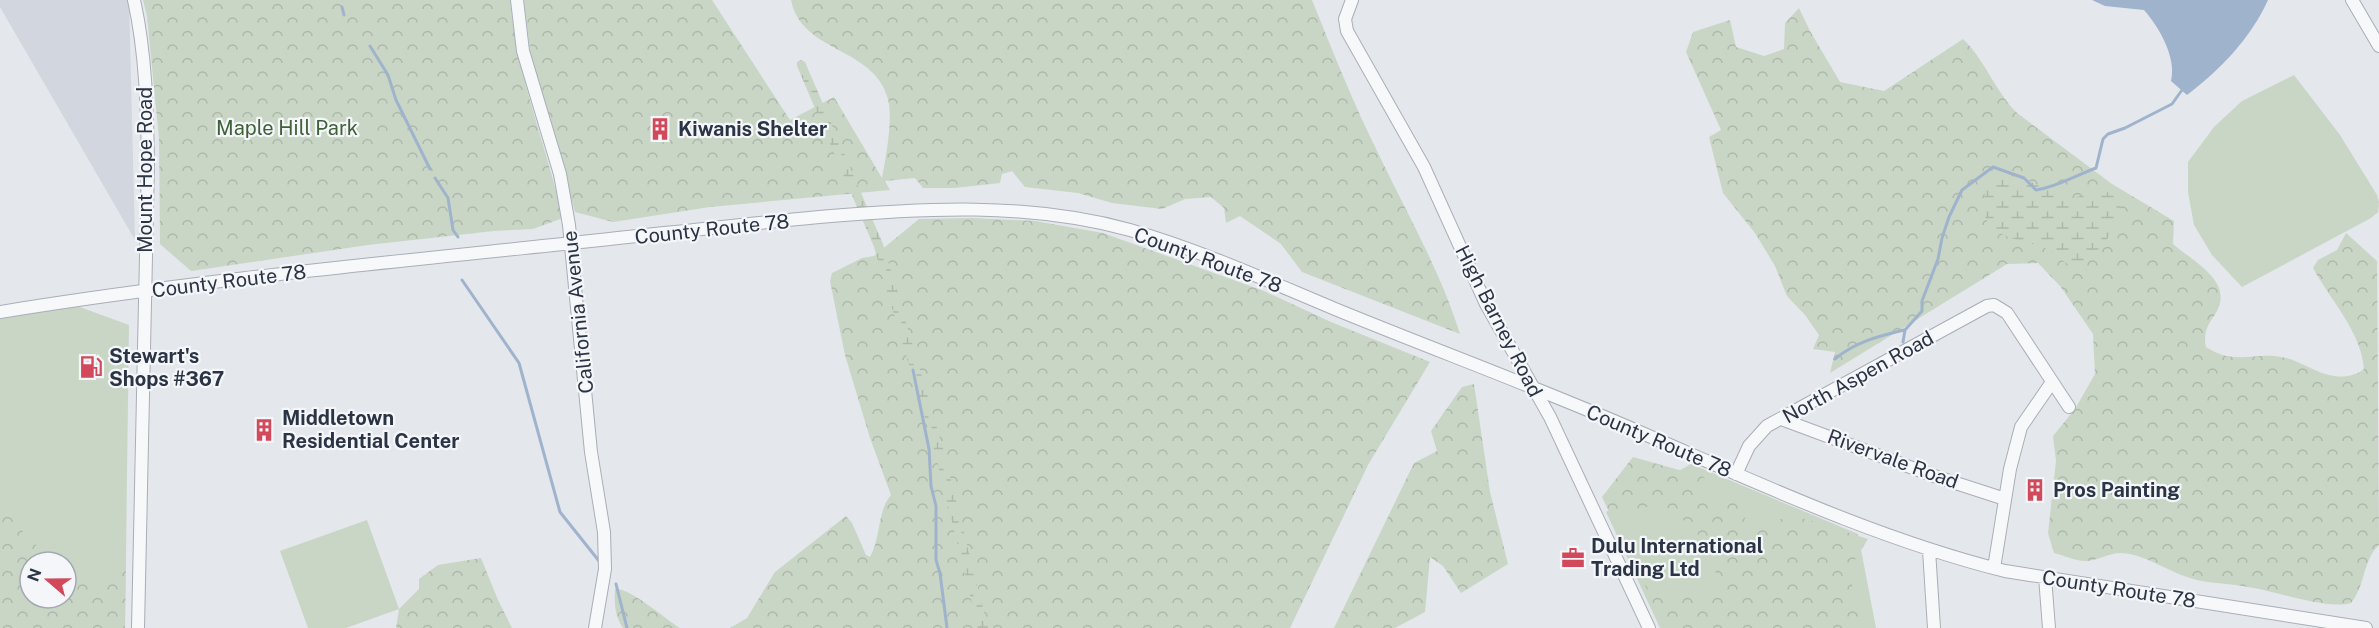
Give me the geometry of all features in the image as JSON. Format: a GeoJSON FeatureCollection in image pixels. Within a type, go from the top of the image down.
{"type":"FeatureCollection","features":[{"type":"Feature","properties":{"kind":"street","name":"Mount Hope Road"},"geometry":{"type":"LineString","coordinates":[[134,0],[141,30],[147,105],[138,628]]}},
{"type":"Feature","properties":{"kind":"street","name":"California Avenue"},"geometry":{"type":"LineString","coordinates":[[517,0],[524,51],[560,174],[571,243],[591,452],[606,550],[603,587],[595,628]]}},
{"type":"Feature","properties":{"kind":"street","name":"High Barney Road"},"geometry":{"type":"LineString","coordinates":[[1352,0],[1345,17],[1350,39],[1412,142],[1486,304],[1534,389],[1580,478],[1648,628]]}},
{"type":"Feature","properties":{"kind":"street"},"geometry":{"type":"LineString","coordinates":[[2352,0],[2379,46]]}},
{"type":"Feature","properties":{"kind":"street","name":"County Route 78"},"geometry":{"type":"LineString","coordinates":[[0,312],[144,291],[571,243],[902,210],[993,209],[1035,212],[1102,223],[1165,242],[1534,389],[1871,530],[1929,550],[1994,568],[2293,622],[2366,628]]}},
{"type":"Feature","properties":{"kind":"street","name":"North Aspen Road"},"geometry":{"type":"LineString","coordinates":[[1736,474],[1753,440],[1767,426],[1987,306],[1994,305],[2001,308],[2012,320],[2052,382]]}},
{"type":"Feature","properties":{"kind":"street"},"geometry":{"type":"LineString","coordinates":[[1994,568],[2005,498],[2021,427],[2052,382],[2069,407]]}},
{"type":"Feature","properties":{"kind":"street","name":"Rivervale Road"},"geometry":{"type":"LineString","coordinates":[[1781,419],[1934,476],[2005,498]]}},
{"type":"Feature","properties":{"kind":"street"},"geometry":{"type":"LineString","coordinates":[[1929,550],[1934,628]]}},
{"type":"Feature","properties":{"kind":"street"},"geometry":{"type":"LineString","coordinates":[[2045,577],[2049,628]]}},
{"type":"Feature","properties":{"kind":"shaded area"},"geometry":{"type":"Polygon","coordinates":[[[0,0],[129,0],[135,240],[0,7],[0,0]]]}},
{"type":"Feature","properties":{"kind":"green space","name":"Maple Hill Park"},"geometry":{"type":"Polygon","coordinates":[[[143,0],[510,0],[525,83],[563,218],[533,229],[368,245],[191,271],[160,244],[159,139],[147,16],[143,0]]]}},
{"type":"Feature","properties":{"kind":"green space"},"geometry":{"type":"Polygon","coordinates":[[[524,0],[712,0],[790,120],[834,97],[882,178],[890,117],[888,99],[880,82],[868,69],[809,31],[798,18],[791,0],[1312,0],[1361,117],[1433,265],[1460,334],[1302,272],[1281,244],[1240,216],[1226,223],[1224,208],[1211,197],[1185,199],[1162,209],[1112,203],[1078,193],[1025,187],[1012,171],[1002,174],[1000,183],[954,188],[923,188],[915,178],[885,181],[890,190],[710,207],[613,222],[575,212],[531,58],[524,0]]]}},
{"type":"Feature","properties":{"kind":"green space"},"geometry":{"type":"Polygon","coordinates":[[[1799,8],[1840,82],[1884,91],[1963,39],[1978,56],[2002,95],[2017,113],[2112,184],[2174,221],[2173,244],[2202,266],[2217,284],[2220,304],[2205,338],[2206,347],[2217,353],[2237,357],[2286,358],[2338,377],[2350,376],[2361,371],[2364,369],[2362,355],[2351,329],[2313,268],[2318,260],[2337,250],[2346,233],[2377,261],[2379,545],[2370,558],[2359,589],[2351,603],[2328,604],[2259,589],[2197,580],[2130,554],[2116,553],[2085,561],[2054,553],[2048,533],[2056,461],[2053,436],[2075,409],[2095,374],[2093,334],[2060,286],[2038,263],[2007,264],[1830,373],[1835,352],[1813,349],[1819,335],[1805,315],[1787,296],[1775,266],[1755,233],[1723,193],[1709,137],[1721,130],[1686,52],[1693,32],[1730,20],[1736,47],[1764,56],[1784,49],[1785,23],[1799,8]]]}},
{"type":"Feature","properties":{"kind":"green space"},"geometry":{"type":"Polygon","coordinates":[[[801,60],[805,62],[883,244],[942,445],[988,628],[978,628],[934,449],[874,247],[797,66],[797,62],[801,60]]]}},
{"type":"Feature","properties":{"kind":"green space"},"geometry":{"type":"Polygon","coordinates":[[[2294,75],[2340,135],[2377,195],[2378,212],[2371,218],[2242,287],[2212,255],[2194,225],[2188,192],[2188,162],[2214,127],[2242,101],[2294,75]]]}},
{"type":"Feature","properties":{"kind":"green space"},"geometry":{"type":"Polygon","coordinates":[[[2004,174],[2016,175],[2062,196],[2073,198],[2100,191],[2116,194],[2120,203],[2120,213],[2116,224],[2094,255],[2077,266],[2068,264],[2049,250],[2004,235],[1988,222],[1984,212],[1986,189],[1993,180],[2004,174]]]}},
{"type":"Feature","properties":{"kind":"green space"},"geometry":{"type":"Polygon","coordinates":[[[972,218],[1035,221],[1103,233],[1264,291],[1331,322],[1430,362],[1368,465],[1290,628],[730,628],[747,618],[775,572],[846,516],[852,523],[866,555],[870,557],[876,542],[883,509],[891,495],[870,438],[845,355],[830,281],[832,273],[862,258],[874,256],[919,219],[972,218]]]}},
{"type":"Feature","properties":{"kind":"green space"},"geometry":{"type":"Polygon","coordinates":[[[77,306],[129,325],[125,628],[0,628],[0,318],[77,306]]]}},
{"type":"Feature","properties":{"kind":"green space"},"geometry":{"type":"Polygon","coordinates":[[[1474,384],[1490,492],[1508,564],[1461,593],[1443,566],[1430,557],[1425,612],[1395,628],[1334,628],[1414,463],[1437,451],[1431,431],[1462,387],[1474,384]]]}},
{"type":"Feature","properties":{"kind":"green space"},"geometry":{"type":"Polygon","coordinates":[[[1633,457],[1704,477],[1712,500],[1753,501],[1738,534],[1792,515],[1868,539],[1848,571],[1859,608],[1861,628],[1664,628],[1644,583],[1698,599],[1716,590],[1715,558],[1694,529],[1663,504],[1610,514],[1602,497],[1633,457]]]}},
{"type":"Feature","properties":{"kind":"green space"},"geometry":{"type":"Polygon","coordinates":[[[1691,464],[1858,534],[1876,628],[1660,628],[1606,512],[1691,464]]]}},
{"type":"Feature","properties":{"kind":"green space"},"geometry":{"type":"Polygon","coordinates":[[[0,501],[26,535],[42,550],[18,550],[18,610],[78,610],[78,574],[89,582],[110,576],[126,547],[125,628],[0,628],[0,501]]]}},
{"type":"Feature","properties":{"kind":"green space"},"geometry":{"type":"Polygon","coordinates":[[[367,520],[399,609],[346,628],[308,628],[280,551],[367,520]]]}},
{"type":"Feature","properties":{"kind":"green space"},"geometry":{"type":"Polygon","coordinates":[[[481,558],[512,628],[396,628],[399,609],[419,589],[419,579],[438,565],[481,558]]]}},
{"type":"Feature","properties":{"kind":"green space"},"geometry":{"type":"Polygon","coordinates":[[[615,589],[630,593],[680,628],[623,628],[616,610],[615,589]]]}},
{"type":"Feature","properties":{"kind":"water"},"geometry":{"type":"Polygon","coordinates":[[[2092,0],[2268,0],[2253,27],[2234,52],[2187,95],[2171,81],[2169,53],[2161,34],[2144,10],[2105,6],[2092,0]]]}},
{"type":"Feature","properties":{"kind":"waterway"},"geometry":{"type":"LineString","coordinates":[[342,7],[344,15]]}},
{"type":"Feature","properties":{"kind":"waterway"},"geometry":{"type":"LineString","coordinates":[[370,46],[388,75],[396,100],[430,169]]}},
{"type":"Feature","properties":{"kind":"waterway"},"geometry":{"type":"LineString","coordinates":[[1903,342],[1905,330],[1922,311],[1922,301],[1938,259],[1942,238],[1962,190],[1993,167],[2024,178],[2036,190],[2059,184],[2096,168],[2103,139],[2108,134],[2172,104],[2182,90]]}},
{"type":"Feature","properties":{"kind":"waterway"},"geometry":{"type":"LineString","coordinates":[[435,178],[448,198],[453,230],[458,237]]}},
{"type":"Feature","properties":{"kind":"waterway"},"geometry":{"type":"LineString","coordinates":[[462,280],[519,363],[560,512],[599,561]]}},
{"type":"Feature","properties":{"kind":"waterway"},"geometry":{"type":"LineString","coordinates":[[1835,359],[1859,344],[1904,330]]}},
{"type":"Feature","properties":{"kind":"waterway"},"geometry":{"type":"LineString","coordinates":[[913,370],[929,449],[931,486],[936,506],[936,560],[940,573],[947,628]]}},
{"type":"Feature","properties":{"kind":"waterway"},"geometry":{"type":"LineString","coordinates":[[616,584],[627,628]]}},
{"type":"Feature","properties":{"kind":"place","name":"Kiwanis Shelter"},"geometry":{"type":"Point","coordinates":[660,129]}},
{"type":"Feature","properties":{"kind":"place","name":"Stewart's Shops #367"},"geometry":{"type":"Point","coordinates":[91,367]}},
{"type":"Feature","properties":{"kind":"place","name":"Middletown Residential Center"},"geometry":{"type":"Point","coordinates":[264,430]}},
{"type":"Feature","properties":{"kind":"place","name":"Pros Painting"},"geometry":{"type":"Point","coordinates":[2035,490]}},
{"type":"Feature","properties":{"kind":"place","name":"Dulu International Trading Ltd"},"geometry":{"type":"Point","coordinates":[1573,558]}}]}
